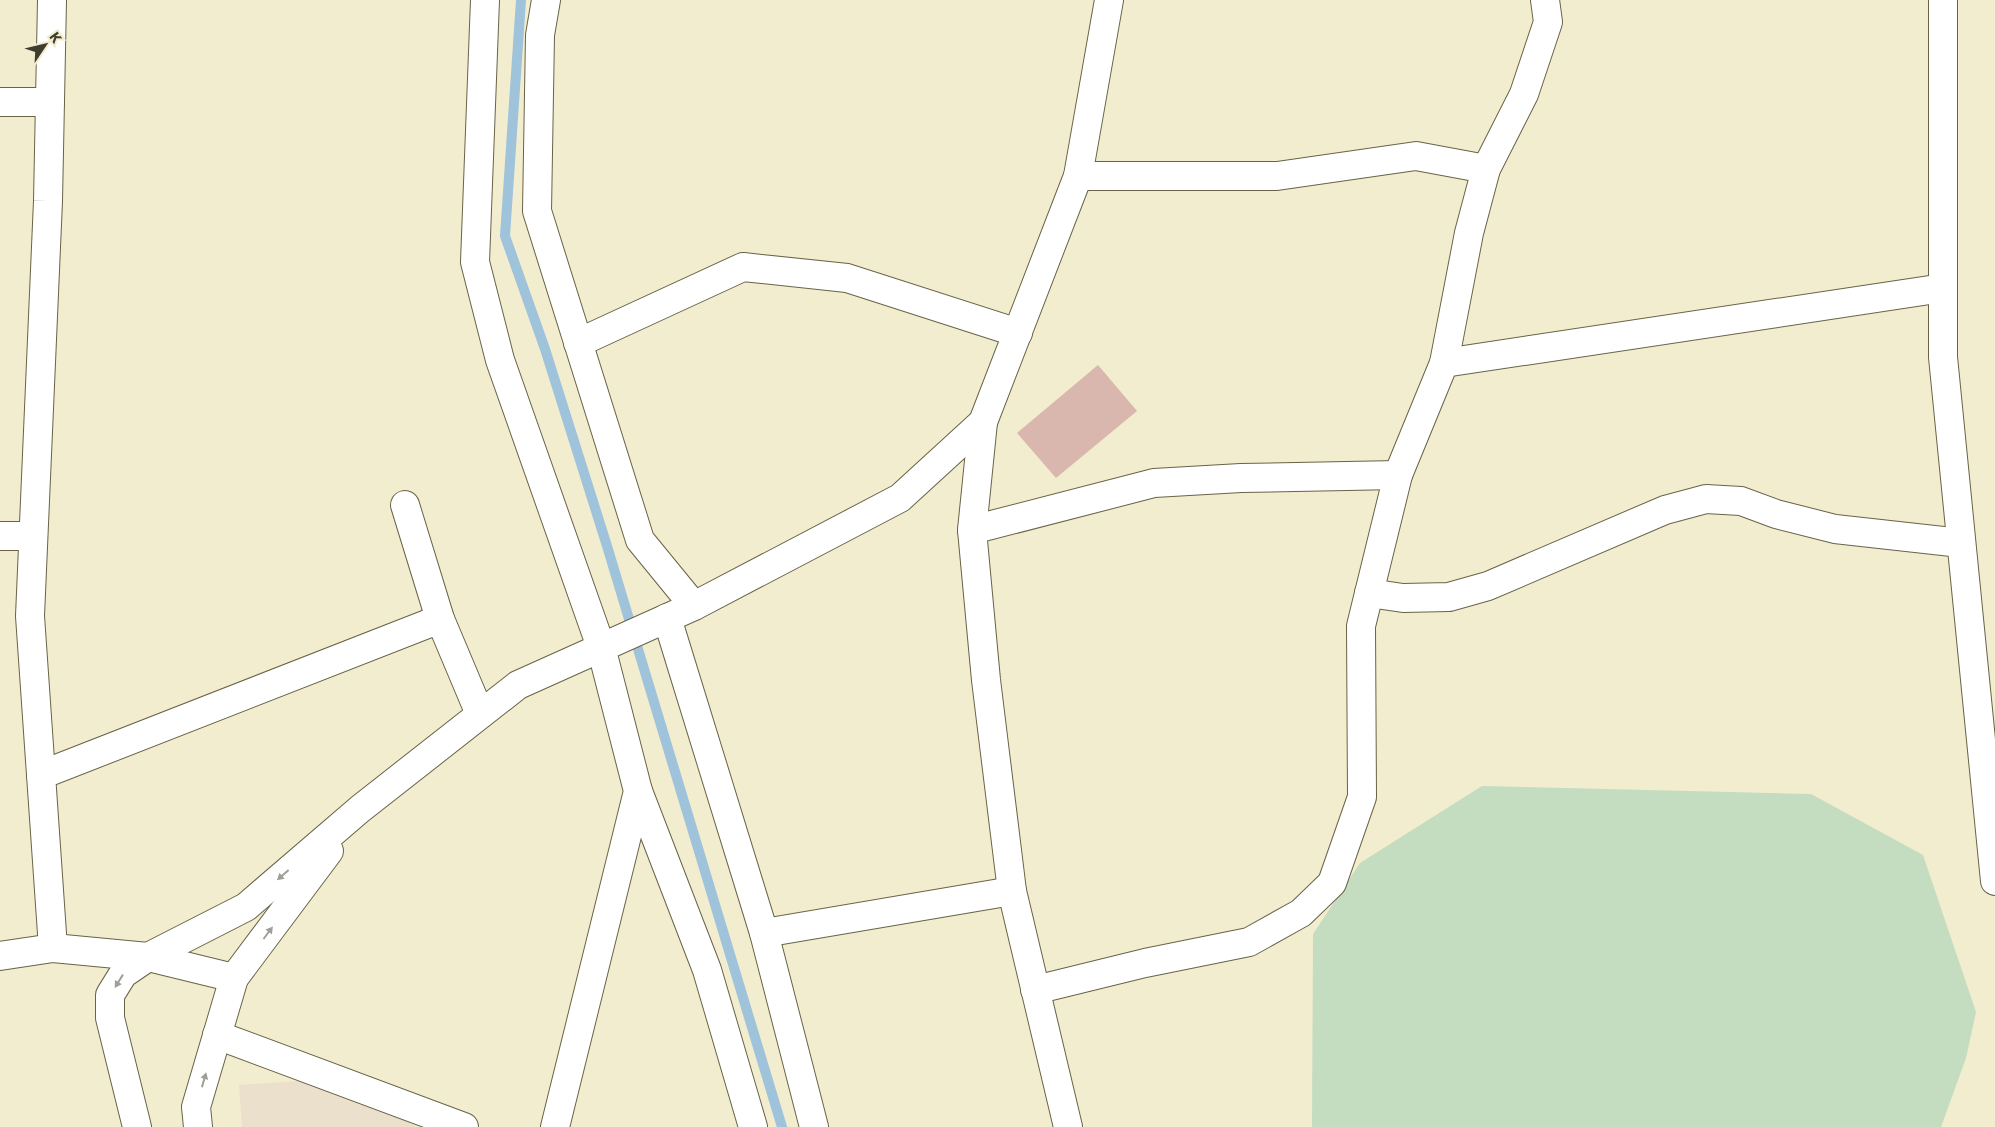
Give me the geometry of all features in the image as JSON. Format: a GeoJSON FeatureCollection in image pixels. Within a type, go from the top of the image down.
{"type":"FeatureCollection","features":[{"type":"Feature","properties":{"kind":"street"},"geometry":{"type":"LineString","coordinates":[[52,0],[48,201],[30,616],[53,948]]}},
{"type":"Feature","properties":{"kind":"street"},"geometry":{"type":"LineString","coordinates":[[485,0],[475,262],[500,360],[610,643],[638,791],[707,970],[753,1127]]}},
{"type":"Feature","properties":{"kind":"street"},"geometry":{"type":"LineString","coordinates":[[546,0],[540,35],[537,211],[640,540],[694,606]]}},
{"type":"Feature","properties":{"kind":"street"},"geometry":{"type":"LineString","coordinates":[[1068,1127],[1012,891],[986,680],[972,530],[983,422],[1078,176],[1109,0]]}},
{"type":"Feature","properties":{"kind":"street"},"geometry":{"type":"LineString","coordinates":[[1035,990],[1145,963],[1249,942],[1301,913],[1332,883],[1362,797],[1361,626],[1398,475],[1444,363],[1469,233],[1486,169],[1524,94],[1548,22],[1545,0]]}},
{"type":"Feature","properties":{"kind":"street"},"geometry":{"type":"LineString","coordinates":[[1943,0],[1942,357],[1995,881]]}},
{"type":"Feature","properties":{"kind":"street"},"geometry":{"type":"LineString","coordinates":[[0,102],[50,102]]}},
{"type":"Feature","properties":{"kind":"street"},"geometry":{"type":"LineString","coordinates":[[1078,176],[1277,176],[1416,156],[1486,169]]}},
{"type":"Feature","properties":{"kind":"street"},"geometry":{"type":"LineString","coordinates":[[578,343],[743,267],[847,278],[1018,333]]}},
{"type":"Feature","properties":{"kind":"street"},"geometry":{"type":"LineString","coordinates":[[1444,363],[1943,288]]}},
{"type":"Feature","properties":{"kind":"street"},"geometry":{"type":"LineString","coordinates":[[137,1127],[110,1018],[110,995],[123,974],[148,957],[246,907],[360,809],[518,685],[694,606],[900,498],[983,422]]}},
{"type":"Feature","properties":{"kind":"street"},"geometry":{"type":"LineString","coordinates":[[972,530],[1154,483],[1241,478],[1398,475]]}},
{"type":"Feature","properties":{"kind":"street"},"geometry":{"type":"LineString","coordinates":[[1369,593],[1403,598],[1449,597],[1488,586],[1665,510],[1706,499],[1741,500],[1776,514],[1835,530],[1961,543]]}},
{"type":"Feature","properties":{"kind":"street"},"geometry":{"type":"LineString","coordinates":[[405,505],[440,619],[480,714]]}},
{"type":"Feature","properties":{"kind":"street"},"geometry":{"type":"LineString","coordinates":[[0,536],[33,536]]}},
{"type":"Feature","properties":{"kind":"street"},"geometry":{"type":"LineString","coordinates":[[41,774],[440,619]]}},
{"type":"Feature","properties":{"kind":"street"},"geometry":{"type":"LineString","coordinates":[[662,620],[764,933],[814,1127]]}},
{"type":"Feature","properties":{"kind":"street"},"geometry":{"type":"LineString","coordinates":[[555,1127],[638,791]]}},
{"type":"Feature","properties":{"kind":"street"},"geometry":{"type":"LineString","coordinates":[[198,1127],[196,1107],[234,978],[360,809]]}},
{"type":"Feature","properties":{"kind":"street"},"geometry":{"type":"LineString","coordinates":[[764,933],[1012,891]]}},
{"type":"Feature","properties":{"kind":"street"},"geometry":{"type":"LineString","coordinates":[[0,956],[53,948],[148,957],[234,978]]}},
{"type":"Feature","properties":{"kind":"street"},"geometry":{"type":"LineString","coordinates":[[217,1035],[464,1127]]}},
{"type":"Feature","properties":{"kind":"shaded area"},"geometry":{"type":"Polygon","coordinates":[[[328,1079],[417,1127],[242,1127],[239,1085],[328,1079]]]}},
{"type":"Feature","properties":{"kind":"green space"},"geometry":{"type":"Polygon","coordinates":[[[1482,786],[1811,794],[1923,855],[1976,1012],[1966,1058],[1941,1127],[1312,1127],[1313,934],[1360,863],[1482,786]]]}},
{"type":"Feature","properties":{"kind":"building"},"geometry":{"type":"Polygon","coordinates":[[[1098,365],[1137,411],[1056,478],[1017,433],[1098,365]]]}},
{"type":"Feature","properties":{"kind":"waterway"},"geometry":{"type":"LineString","coordinates":[[521,0],[505,236],[545,349],[607,546],[782,1127]]}}]}
